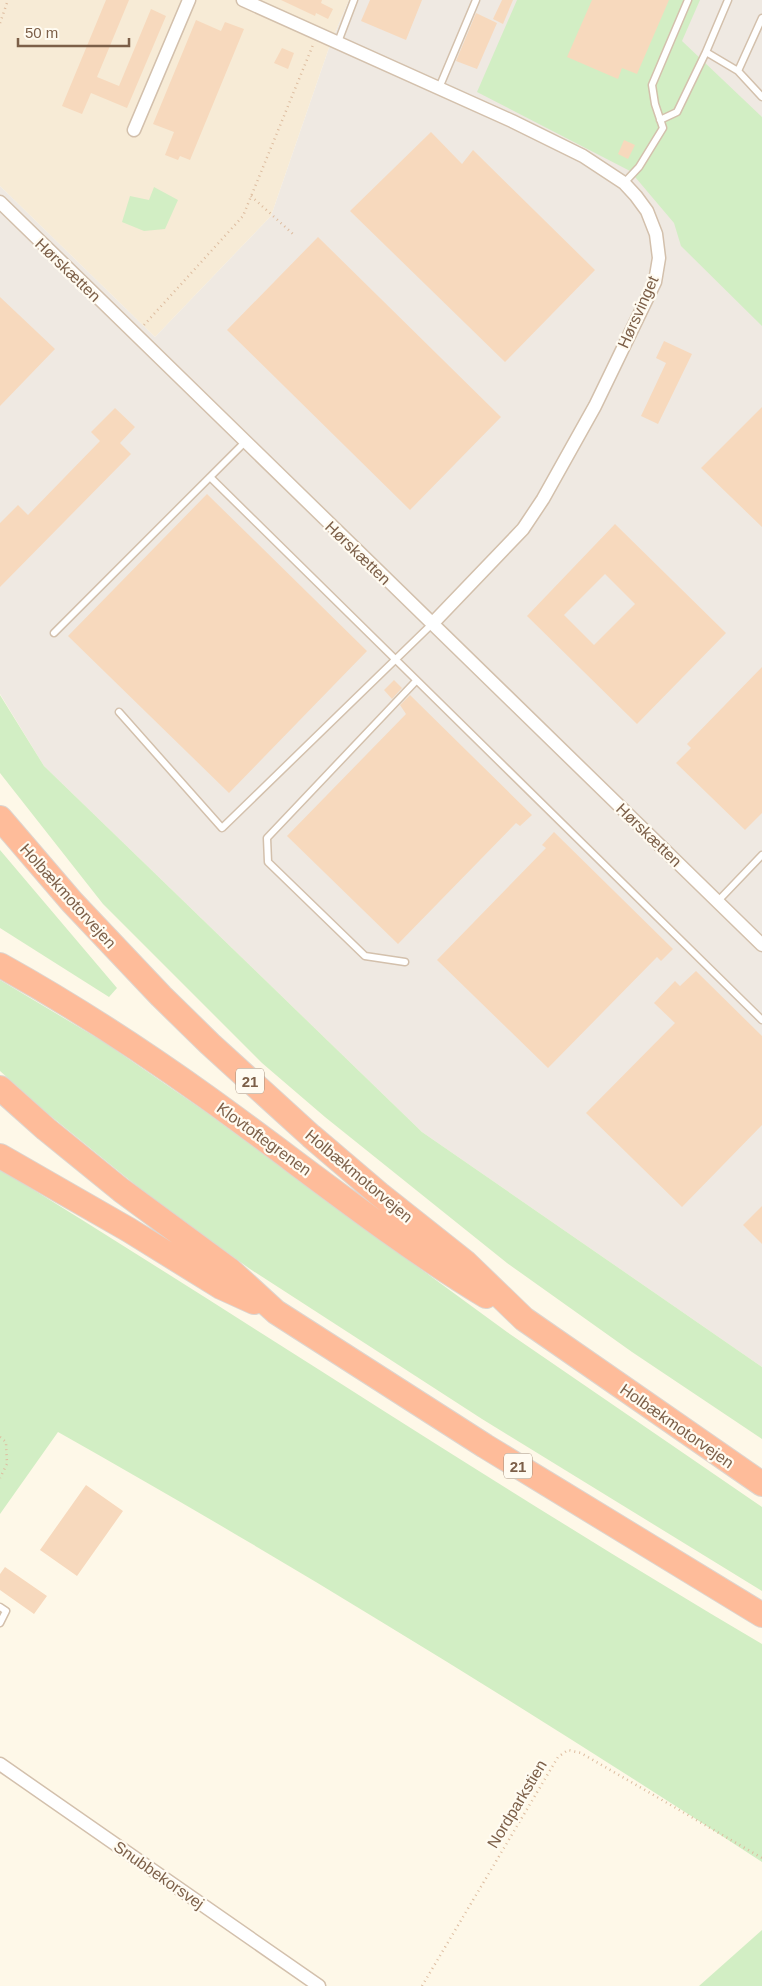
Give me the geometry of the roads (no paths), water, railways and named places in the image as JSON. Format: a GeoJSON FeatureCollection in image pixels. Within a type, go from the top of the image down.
{"type":"FeatureCollection","features":[{"type":"Feature","properties":{"kind":"highway","name":"Holbækmotorvejen"},"geometry":{"type":"LineString","coordinates":[[0,818],[94,926],[210,1044],[351,1171],[466,1264],[524,1319],[762,1484]]}},
{"type":"Feature","properties":{"kind":"highway","name":"Klovtoftegrenen"},"geometry":{"type":"LineString","coordinates":[[0,965],[93,1020],[160,1064],[451,1274],[524,1319]]}},
{"type":"Feature","properties":{"kind":"highway","name":"21"},"geometry":{"type":"LineString","coordinates":[[0,1088],[113,1184],[231,1271],[276,1312],[485,1446],[762,1615]]}},
{"type":"Feature","properties":{"kind":"highway"},"geometry":{"type":"LineString","coordinates":[[0,1156],[129,1230],[221,1287],[276,1312]]}},
{"type":"Feature","properties":{"kind":"street"},"geometry":{"type":"LineString","coordinates":[[134,130],[189,0]]}},
{"type":"Feature","properties":{"kind":"street","name":"Hørsvinget"},"geometry":{"type":"LineString","coordinates":[[243,0],[439,88],[583,156],[624,183],[647,211],[656,234],[659,258],[655,282],[594,406],[543,499],[523,530],[432,624]]}},
{"type":"Feature","properties":{"kind":"street","name":"Hørskætten"},"geometry":{"type":"LineString","coordinates":[[0,202],[762,945]]}},
{"type":"Feature","properties":{"kind":"street","name":"Snubbekorsvej"},"geometry":{"type":"LineString","coordinates":[[0,1764],[319,1986]]}},
{"type":"Feature","properties":{"kind":"lane"},"geometry":{"type":"LineString","coordinates":[[335,41],[354,0]]}},
{"type":"Feature","properties":{"kind":"lane"},"geometry":{"type":"LineString","coordinates":[[439,88],[476,0]]}},
{"type":"Feature","properties":{"kind":"lane"},"geometry":{"type":"LineString","coordinates":[[624,183],[639,167],[663,128],[655,104],[652,85],[688,0]]}},
{"type":"Feature","properties":{"kind":"lane"},"geometry":{"type":"LineString","coordinates":[[660,120],[677,112],[706,52],[728,0]]}},
{"type":"Feature","properties":{"kind":"lane"},"geometry":{"type":"LineString","coordinates":[[738,70],[762,18]]}},
{"type":"Feature","properties":{"kind":"lane"},"geometry":{"type":"LineString","coordinates":[[706,52],[738,70],[762,97]]}},
{"type":"Feature","properties":{"kind":"lane"},"geometry":{"type":"LineString","coordinates":[[54,633],[245,442]]}},
{"type":"Feature","properties":{"kind":"lane"},"geometry":{"type":"LineString","coordinates":[[210,476],[762,1020]]}},
{"type":"Feature","properties":{"kind":"lane"},"geometry":{"type":"LineString","coordinates":[[119,712],[222,828],[432,624]]}},
{"type":"Feature","properties":{"kind":"lane"},"geometry":{"type":"LineString","coordinates":[[405,962],[365,956],[268,862],[267,838],[416,681]]}},
{"type":"Feature","properties":{"kind":"lane"},"geometry":{"type":"LineString","coordinates":[[718,902],[762,855]]}},
{"type":"Feature","properties":{"kind":"lane"},"geometry":{"type":"LineString","coordinates":[[0,1607],[6,1611],[0,1623]]}}]}
